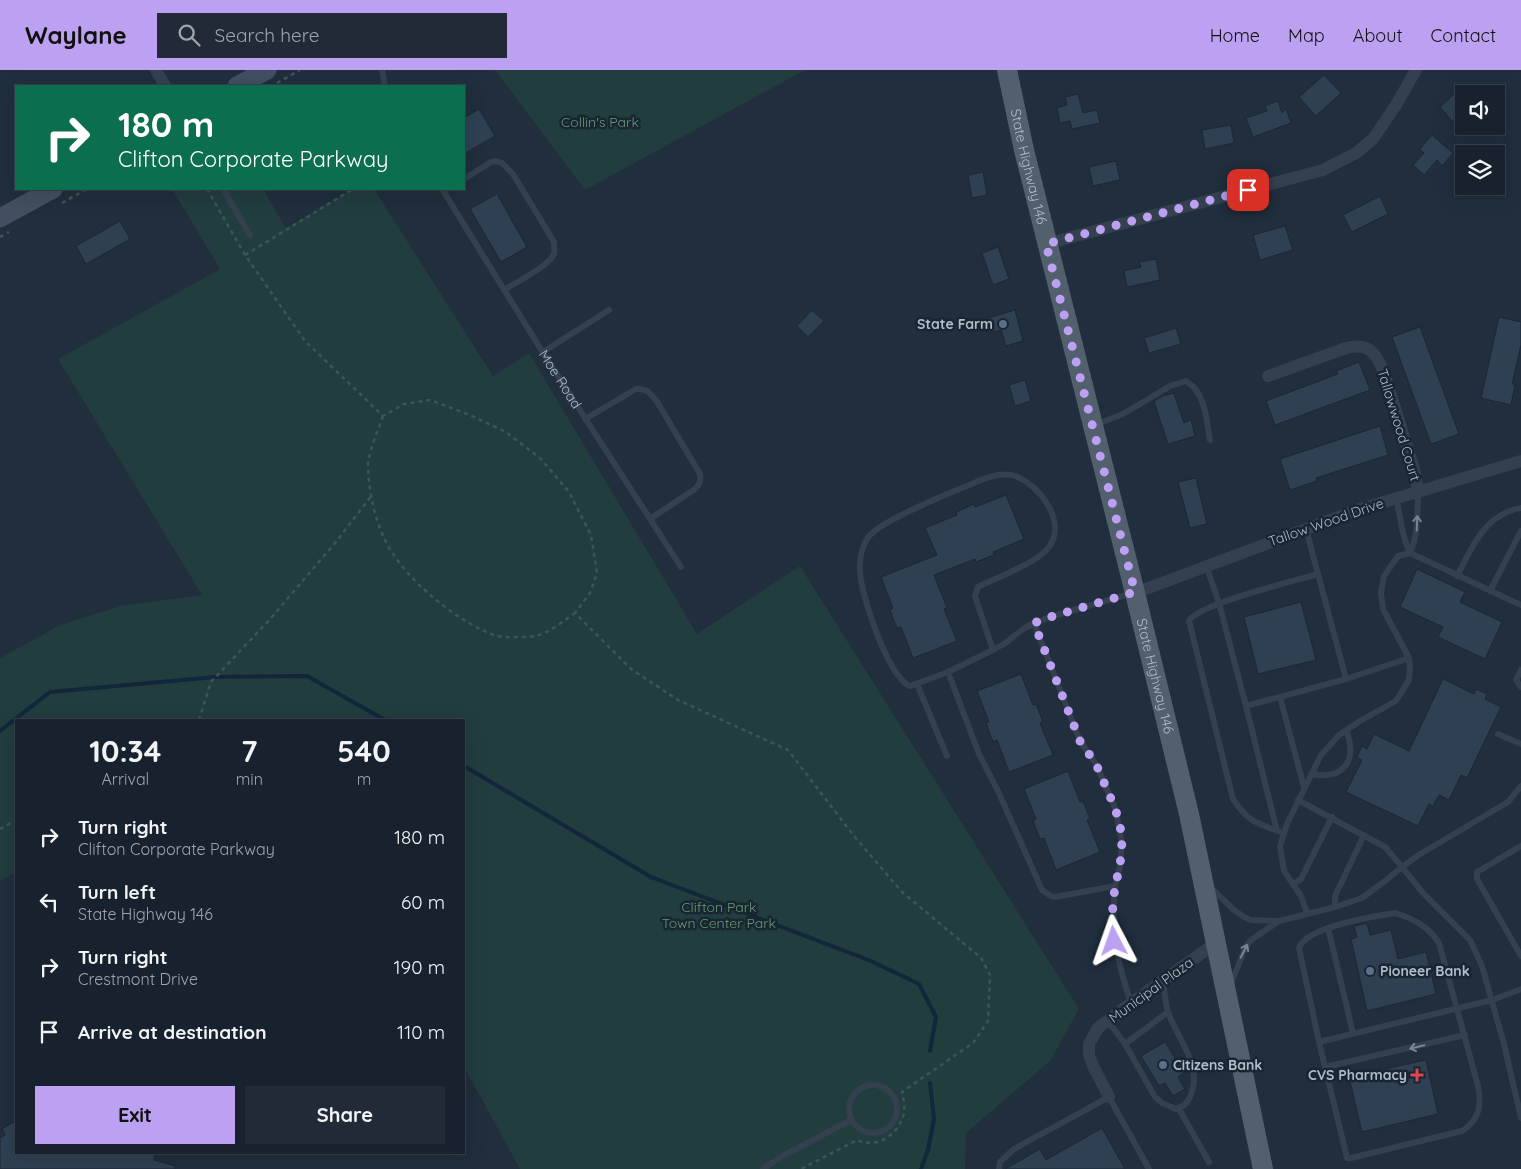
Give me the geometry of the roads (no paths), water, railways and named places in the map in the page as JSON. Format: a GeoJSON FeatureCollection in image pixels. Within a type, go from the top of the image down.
{"type":"FeatureCollection","features":[{"type":"Feature","properties":{"kind":"main road","name":"State Highway 146"},"geometry":{"type":"LineString","coordinates":[[1007,70],[1046,244],[1135,592],[1203,880],[1263,1169]]}},
{"type":"Feature","properties":{"kind":"street"},"geometry":{"type":"LineString","coordinates":[[156,70],[164,85]]}},
{"type":"Feature","properties":{"kind":"street"},"geometry":{"type":"LineString","coordinates":[[239,85],[267,70]]}},
{"type":"Feature","properties":{"kind":"street"},"geometry":{"type":"LineString","coordinates":[[1046,244],[1323,170],[1356,153],[1373,139],[1396,105],[1416,70]]}},
{"type":"Feature","properties":{"kind":"street"},"geometry":{"type":"LineString","coordinates":[[0,218],[51,190]]}},
{"type":"Feature","properties":{"kind":"street","name":"Tallowwood Court"},"geometry":{"type":"LineString","coordinates":[[1268,376],[1346,348],[1360,346],[1371,351],[1379,360],[1384,373],[1414,469],[1418,491]]}},
{"type":"Feature","properties":{"kind":"street","name":"Tallow Wood Drive"},"geometry":{"type":"LineString","coordinates":[[1135,592],[1396,498],[1521,461]]}},
{"type":"Feature","properties":{"kind":"street","name":"Municipal Plaza"},"geometry":{"type":"LineString","coordinates":[[1109,1097],[1089,1055],[1089,1044],[1098,1028],[1131,1002],[1216,943]]}},
{"type":"Feature","properties":{"kind":"lane"},"geometry":{"type":"LineString","coordinates":[[382,70],[386,85]]}},
{"type":"Feature","properties":{"kind":"lane"},"geometry":{"type":"LineString","coordinates":[[465,179],[490,162],[502,163],[513,174],[554,242],[555,251],[552,257],[533,272],[504,290]]}},
{"type":"Feature","properties":{"kind":"lane"},"geometry":{"type":"LineString","coordinates":[[224,190],[250,235]]}},
{"type":"Feature","properties":{"kind":"lane","name":"Moe Road"},"geometry":{"type":"LineString","coordinates":[[445,190],[504,290],[681,567]]}},
{"type":"Feature","properties":{"kind":"lane"},"geometry":{"type":"LineString","coordinates":[[543,352],[609,310]]}},
{"type":"Feature","properties":{"kind":"lane"},"geometry":{"type":"LineString","coordinates":[[1093,426],[1123,414],[1170,386],[1186,381],[1193,385],[1202,399],[1210,440]]}},
{"type":"Feature","properties":{"kind":"lane"},"geometry":{"type":"LineString","coordinates":[[586,419],[636,389],[642,388],[649,392],[656,400],[700,474],[700,484],[650,519]]}},
{"type":"Feature","properties":{"kind":"lane"},"geometry":{"type":"LineString","coordinates":[[993,650],[975,596],[976,591],[982,585],[1042,556],[1050,547],[1054,536],[1053,518],[1045,500],[1036,489],[1028,482],[1014,476],[993,476],[900,516],[873,532],[867,539],[862,551],[860,563],[862,584],[875,628],[903,682],[909,686],[948,672],[993,650],[1034,623],[1135,592]]}},
{"type":"Feature","properties":{"kind":"lane"},"geometry":{"type":"LineString","coordinates":[[1410,553],[1415,542],[1418,527],[1418,491]]}},
{"type":"Feature","properties":{"kind":"lane"},"geometry":{"type":"LineString","coordinates":[[1396,498],[1403,534],[1410,553]]}},
{"type":"Feature","properties":{"kind":"lane"},"geometry":{"type":"LineString","coordinates":[[1457,576],[1480,533],[1496,517],[1521,508]]}},
{"type":"Feature","properties":{"kind":"lane"},"geometry":{"type":"LineString","coordinates":[[1306,529],[1346,679]]}},
{"type":"Feature","properties":{"kind":"lane"},"geometry":{"type":"LineString","coordinates":[[1490,591],[1521,531]]}},
{"type":"Feature","properties":{"kind":"lane"},"geometry":{"type":"LineString","coordinates":[[1307,913],[1301,896],[1284,871],[1281,861],[1280,846],[1298,800],[1321,755],[1339,735],[1396,701],[1409,680],[1409,658],[1384,609],[1381,593],[1384,576],[1398,556],[1410,553],[1521,605]]}},
{"type":"Feature","properties":{"kind":"lane"},"geometry":{"type":"LineString","coordinates":[[1206,565],[1219,603],[1276,830]]}},
{"type":"Feature","properties":{"kind":"lane"},"geometry":{"type":"LineString","coordinates":[[1284,833],[1252,821],[1233,799],[1189,618],[1219,603],[1318,574]]}},
{"type":"Feature","properties":{"kind":"lane"},"geometry":{"type":"LineString","coordinates":[[1034,623],[1080,741],[1096,764],[1115,808],[1122,842],[1112,916],[1114,941],[1131,1002]]}},
{"type":"Feature","properties":{"kind":"lane"},"geometry":{"type":"LineString","coordinates":[[1246,706],[1346,679],[1409,658]]}},
{"type":"Feature","properties":{"kind":"lane"},"geometry":{"type":"LineString","coordinates":[[1521,670],[1516,680],[1521,687]]}},
{"type":"Feature","properties":{"kind":"lane"},"geometry":{"type":"LineString","coordinates":[[948,672],[979,754],[998,791],[1042,890],[1055,897],[1115,886]]}},
{"type":"Feature","properties":{"kind":"lane"},"geometry":{"type":"LineString","coordinates":[[917,684],[947,756]]}},
{"type":"Feature","properties":{"kind":"lane"},"geometry":{"type":"LineString","coordinates":[[1280,696],[1304,788]]}},
{"type":"Feature","properties":{"kind":"lane"},"geometry":{"type":"LineString","coordinates":[[1311,774],[1335,775],[1344,768],[1349,760],[1350,748],[1346,730]]}},
{"type":"Feature","properties":{"kind":"lane"},"geometry":{"type":"LineString","coordinates":[[1498,734],[1521,744]]}},
{"type":"Feature","properties":{"kind":"lane"},"geometry":{"type":"LineString","coordinates":[[1203,880],[1234,910],[1251,920],[1279,921],[1336,907],[1362,898],[1417,856],[1508,802],[1521,786]]}},
{"type":"Feature","properties":{"kind":"lane"},"geometry":{"type":"LineString","coordinates":[[1298,800],[1385,847],[1423,893],[1470,940],[1482,966],[1492,1000],[1521,1118]]}},
{"type":"Feature","properties":{"kind":"lane"},"geometry":{"type":"LineString","coordinates":[[1294,884],[1301,879],[1332,817]]}},
{"type":"Feature","properties":{"kind":"lane"},"geometry":{"type":"LineString","coordinates":[[1336,907],[1335,896],[1364,835]]}},
{"type":"Feature","properties":{"kind":"lane"},"geometry":{"type":"LineString","coordinates":[[1521,846],[1477,872],[1477,879],[1521,956]]}},
{"type":"Feature","properties":{"kind":"lane"},"geometry":{"type":"LineString","coordinates":[[1395,913],[1410,917],[1426,927],[1440,943],[1458,1008],[1480,1097],[1480,1108],[1476,1118],[1470,1126],[1453,1134],[1347,1158],[1319,1042],[1299,948],[1301,944],[1308,937],[1328,928],[1395,913]]}},
{"type":"Feature","properties":{"kind":"lane"},"geometry":{"type":"LineString","coordinates":[[1227,994],[1246,946],[1251,940],[1279,921]]}},
{"type":"Feature","properties":{"kind":"lane"},"geometry":{"type":"LineString","coordinates":[[1328,928],[1353,1034]]}},
{"type":"Feature","properties":{"kind":"lane"},"geometry":{"type":"LineString","coordinates":[[1163,981],[1168,1012],[1194,1067],[1195,1082],[1193,1091],[1185,1105],[1179,1109]]}},
{"type":"Feature","properties":{"kind":"lane"},"geometry":{"type":"LineString","coordinates":[[1319,1042],[1492,1000],[1521,989]]}},
{"type":"Feature","properties":{"kind":"lane"},"geometry":{"type":"LineString","coordinates":[[1125,1044],[1168,1012]]}},
{"type":"Feature","properties":{"kind":"lane"},"geometry":{"type":"LineString","coordinates":[[1108,1021],[1125,1044],[1155,1097],[1162,1103],[1179,1109],[1209,1162]]}},
{"type":"Feature","properties":{"kind":"lane"},"geometry":{"type":"LineString","coordinates":[[1326,1068],[1465,1035]]}},
{"type":"Feature","properties":{"kind":"lane"},"geometry":{"type":"LineString","coordinates":[[878,1085],[885,1088],[895,1098],[897,1116],[887,1129],[879,1133],[863,1132],[851,1120],[848,1112],[849,1104],[856,1091],[862,1087],[878,1085]]}},
{"type":"Feature","properties":{"kind":"lane"},"geometry":{"type":"LineString","coordinates":[[998,1169],[1000,1162],[1014,1149],[1109,1097],[1150,1169]]}},
{"type":"Feature","properties":{"kind":"lane"},"geometry":{"type":"LineString","coordinates":[[763,1169],[779,1158],[851,1120]]}},
{"type":"Feature","properties":{"kind":"waterway"},"geometry":{"type":"LineString","coordinates":[[15,719],[50,692],[216,677],[307,676],[383,719]]}},
{"type":"Feature","properties":{"kind":"waterway"},"geometry":{"type":"LineString","coordinates":[[0,731],[15,719]]}},
{"type":"Feature","properties":{"kind":"waterway"},"geometry":{"type":"LineString","coordinates":[[465,767],[651,877],[871,961],[919,984],[936,1017],[930,1051]]}},
{"type":"Feature","properties":{"kind":"waterway"},"geometry":{"type":"LineString","coordinates":[[921,1169],[928,1150],[934,1119],[930,1083]]}},
{"type":"Feature","properties":{"kind":"place","name":"State Farm"},"geometry":{"type":"Point","coordinates":[1003,324]}},
{"type":"Feature","properties":{"kind":"place","name":"Pioneer Bank"},"geometry":{"type":"Point","coordinates":[1370,971]}},
{"type":"Feature","properties":{"kind":"place","name":"Citizens Bank"},"geometry":{"type":"Point","coordinates":[1163,1065]}},
{"type":"Feature","properties":{"kind":"place","name":"CVS Pharmacy"},"geometry":{"type":"Point","coordinates":[1417,1075]}},
{"type":"Feature","properties":{"kind":"park label","name":"Collin's Park"},"geometry":{"type":"Point","coordinates":[600,122]}},
{"type":"Feature","properties":{"kind":"park label","name":"Clifton Park Town Center Park"},"geometry":{"type":"Point","coordinates":[719,916]}}]}
